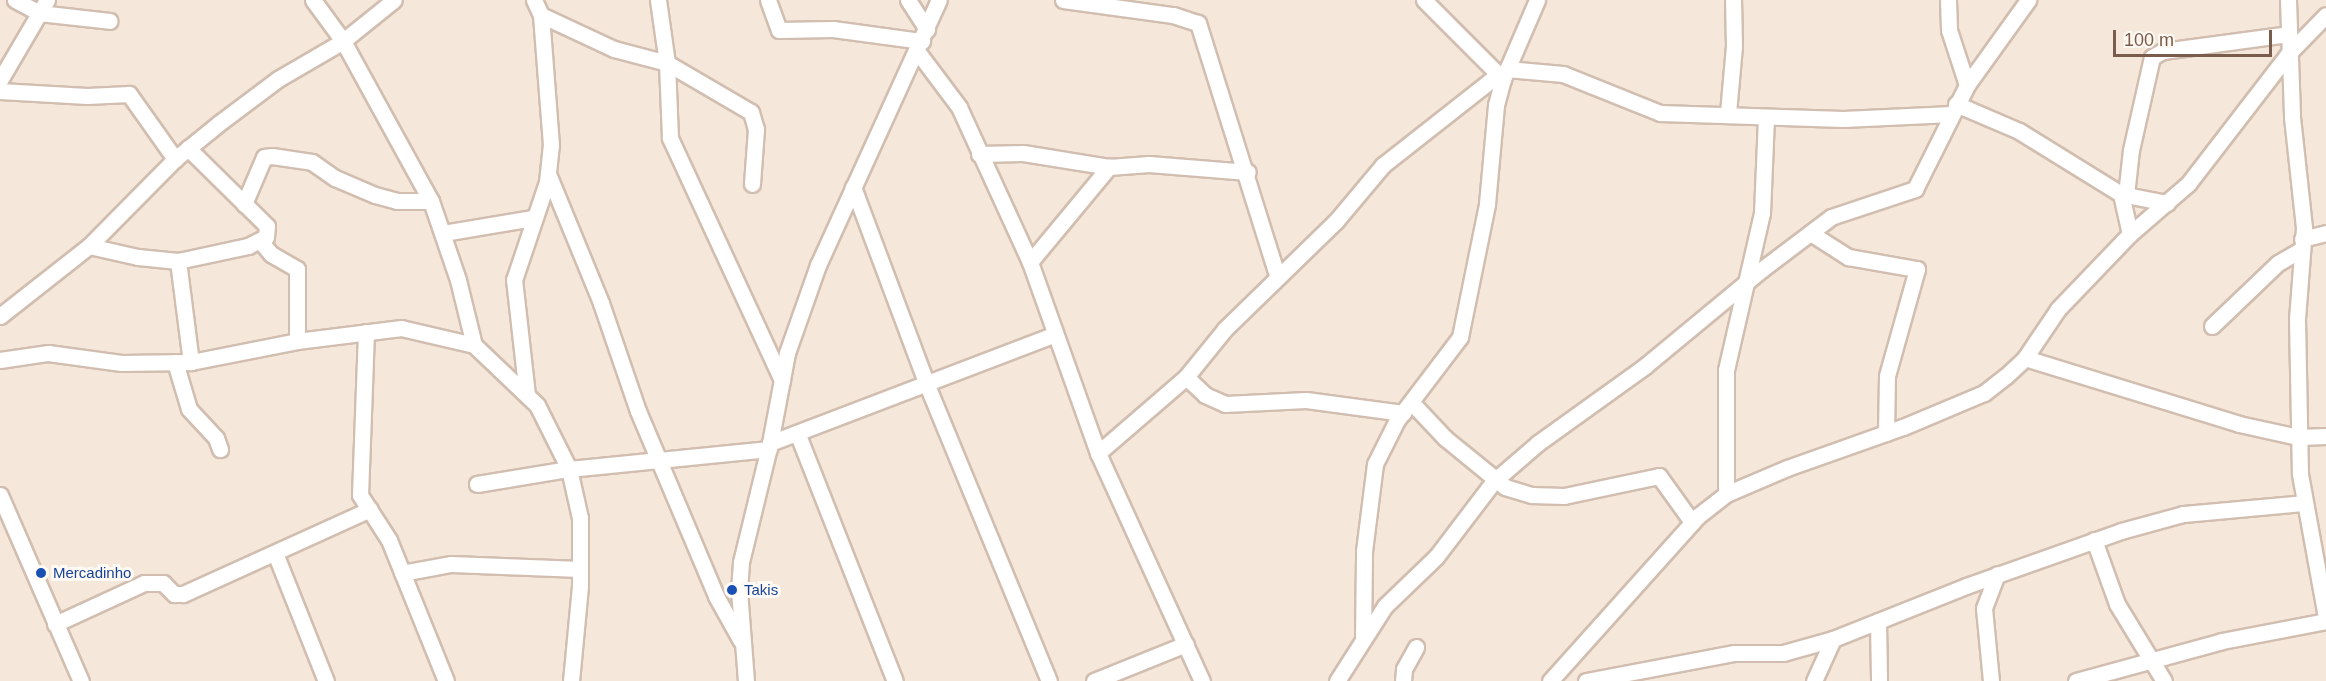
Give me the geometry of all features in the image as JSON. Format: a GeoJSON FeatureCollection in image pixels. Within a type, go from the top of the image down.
{"type":"FeatureCollection","features":[{"type":"Feature","properties":{"kind":"street"},"geometry":{"type":"LineString","coordinates":[[15,0],[110,21]]}},
{"type":"Feature","properties":{"kind":"street"},"geometry":{"type":"LineString","coordinates":[[313,0],[343,41],[431,201],[443,233],[474,345]]}},
{"type":"Feature","properties":{"kind":"street"},"geometry":{"type":"LineString","coordinates":[[0,316],[89,246],[188,148],[278,79],[343,41],[394,0]]}},
{"type":"Feature","properties":{"kind":"street"},"geometry":{"type":"LineString","coordinates":[[527,395],[514,288],[533,218],[549,176],[551,145],[541,15],[534,0]]}},
{"type":"Feature","properties":{"kind":"street"},"geometry":{"type":"LineString","coordinates":[[658,0],[667,63],[670,138],[782,380]]}},
{"type":"Feature","properties":{"kind":"street"},"geometry":{"type":"LineString","coordinates":[[768,0],[779,30],[832,29],[922,40]]}},
{"type":"Feature","properties":{"kind":"street"},"geometry":{"type":"LineString","coordinates":[[908,0],[922,40],[959,107],[1030,262],[1098,453],[1202,681]]}},
{"type":"Feature","properties":{"kind":"street"},"geometry":{"type":"LineString","coordinates":[[746,681],[741,562],[800,307],[939,0]]}},
{"type":"Feature","properties":{"kind":"street"},"geometry":{"type":"LineString","coordinates":[[1063,0],[1173,15],[1198,23],[1248,172],[1277,275]]}},
{"type":"Feature","properties":{"kind":"street"},"geometry":{"type":"LineString","coordinates":[[1424,0],[1502,74]]}},
{"type":"Feature","properties":{"kind":"street"},"geometry":{"type":"LineString","coordinates":[[1363,639],[1363,585],[1371,480],[1382,444],[1460,337],[1486,204],[1496,105],[1502,74],[1537,0]]}},
{"type":"Feature","properties":{"kind":"street"},"geometry":{"type":"LineString","coordinates":[[1728,113],[1734,46],[1733,0]]}},
{"type":"Feature","properties":{"kind":"street"},"geometry":{"type":"LineString","coordinates":[[1948,0],[1949,30],[1967,85]]}},
{"type":"Feature","properties":{"kind":"street"},"geometry":{"type":"LineString","coordinates":[[1337,681],[1385,606],[1436,557],[1494,481],[1538,443],[1645,366],[1749,279],[1846,209],[1915,189],[1967,85],[2028,0]]}},
{"type":"Feature","properties":{"kind":"street"},"geometry":{"type":"LineString","coordinates":[[2076,681],[2222,641],[2326,619],[2304,503],[2298,437],[2301,245],[2288,54],[2288,0]]}},
{"type":"Feature","properties":{"kind":"street"},"geometry":{"type":"LineString","coordinates":[[0,80],[43,6]]}},
{"type":"Feature","properties":{"kind":"street"},"geometry":{"type":"LineString","coordinates":[[541,15],[614,49],[667,63],[751,112],[756,129],[752,184]]}},
{"type":"Feature","properties":{"kind":"street"},"geometry":{"type":"LineString","coordinates":[[1550,681],[1692,522],[1726,494],[1787,468],[1886,433],[1984,393],[2025,358],[2058,309],[2130,234],[2168,203],[2202,168],[2288,54],[2326,15]]}},
{"type":"Feature","properties":{"kind":"street"},"geometry":{"type":"LineString","coordinates":[[2130,234],[2123,194],[2152,57],[2163,51],[2288,34]]}},
{"type":"Feature","properties":{"kind":"street"},"geometry":{"type":"LineString","coordinates":[[1098,453],[1186,377],[1277,275],[1328,229],[1383,165],[1502,74],[1563,74],[1660,113],[1728,113],[1766,117],[1954,109],[2019,131],[2123,194],[2168,203]]}},
{"type":"Feature","properties":{"kind":"street"},"geometry":{"type":"LineString","coordinates":[[0,92],[87,96],[129,94],[175,159]]}},
{"type":"Feature","properties":{"kind":"street"},"geometry":{"type":"LineString","coordinates":[[1726,494],[1726,370],[1749,279],[1762,213],[1766,117]]}},
{"type":"Feature","properties":{"kind":"street"},"geometry":{"type":"LineString","coordinates":[[89,246],[138,257],[178,261],[261,242],[266,237],[267,226],[188,148]]}},
{"type":"Feature","properties":{"kind":"street"},"geometry":{"type":"LineString","coordinates":[[979,154],[1023,153],[1109,167],[1149,164],[1248,172]]}},
{"type":"Feature","properties":{"kind":"street"},"geometry":{"type":"LineString","coordinates":[[244,204],[264,157],[272,156],[312,162],[335,178],[386,198],[431,201]]}},
{"type":"Feature","properties":{"kind":"street"},"geometry":{"type":"LineString","coordinates":[[1030,262],[1109,167]]}},
{"type":"Feature","properties":{"kind":"street"},"geometry":{"type":"LineString","coordinates":[[549,176],[716,596],[743,645]]}},
{"type":"Feature","properties":{"kind":"street"},"geometry":{"type":"LineString","coordinates":[[853,187],[927,385],[1049,681]]}},
{"type":"Feature","properties":{"kind":"street"},"geometry":{"type":"LineString","coordinates":[[443,233],[533,218]]}},
{"type":"Feature","properties":{"kind":"street"},"geometry":{"type":"LineString","coordinates":[[2212,326],[2278,263],[2301,245],[2326,233]]}},
{"type":"Feature","properties":{"kind":"street"},"geometry":{"type":"LineString","coordinates":[[1812,234],[1848,257],[1917,269],[1887,376],[1886,433]]}},
{"type":"Feature","properties":{"kind":"street"},"geometry":{"type":"LineString","coordinates":[[261,242],[270,254],[297,269],[297,341]]}},
{"type":"Feature","properties":{"kind":"street"},"geometry":{"type":"LineString","coordinates":[[178,261],[191,362]]}},
{"type":"Feature","properties":{"kind":"street"},"geometry":{"type":"LineString","coordinates":[[0,360],[48,352],[121,363],[191,362],[297,341],[401,328],[474,345],[537,405],[569,469],[580,518],[580,569],[571,681]]}},
{"type":"Feature","properties":{"kind":"street"},"geometry":{"type":"LineString","coordinates":[[366,332],[360,495],[382,525],[446,681]]}},
{"type":"Feature","properties":{"kind":"street"},"geometry":{"type":"LineString","coordinates":[[477,484],[569,469],[661,462],[769,446],[1055,334]]}},
{"type":"Feature","properties":{"kind":"street"},"geometry":{"type":"LineString","coordinates":[[2025,358],[2167,405],[2298,437],[2326,436]]}},
{"type":"Feature","properties":{"kind":"street"},"geometry":{"type":"LineString","coordinates":[[175,362],[189,409],[216,438],[220,449]]}},
{"type":"Feature","properties":{"kind":"street"},"geometry":{"type":"LineString","coordinates":[[1186,377],[1205,395],[1225,404],[1306,400],[1407,408],[1494,481],[1532,495],[1564,496],[1659,476],[1692,522]]}},
{"type":"Feature","properties":{"kind":"street"},"geometry":{"type":"LineString","coordinates":[[798,435],[895,681]]}},
{"type":"Feature","properties":{"kind":"street"},"geometry":{"type":"LineString","coordinates":[[0,495],[7,529],[81,681]]}},
{"type":"Feature","properties":{"kind":"street"},"geometry":{"type":"LineString","coordinates":[[1586,681],[1734,653],[1783,653],[1833,639],[1997,574],[2094,540],[2183,514],[2304,503]]}},
{"type":"Feature","properties":{"kind":"street"},"geometry":{"type":"LineString","coordinates":[[55,624],[144,583],[163,583],[174,594],[183,594],[370,509]]}},
{"type":"Feature","properties":{"kind":"street"},"geometry":{"type":"LineString","coordinates":[[2094,540],[2116,604],[2164,681]]}},
{"type":"Feature","properties":{"kind":"street"},"geometry":{"type":"LineString","coordinates":[[275,553],[326,681]]}},
{"type":"Feature","properties":{"kind":"street"},"geometry":{"type":"LineString","coordinates":[[402,573],[451,564],[580,569]]}},
{"type":"Feature","properties":{"kind":"street"},"geometry":{"type":"LineString","coordinates":[[1991,681],[1984,608],[1997,574]]}},
{"type":"Feature","properties":{"kind":"street"},"geometry":{"type":"LineString","coordinates":[[1363,585],[1385,606]]}},
{"type":"Feature","properties":{"kind":"street"},"geometry":{"type":"LineString","coordinates":[[1966,586],[1984,608]]}},
{"type":"Feature","properties":{"kind":"street"},"geometry":{"type":"LineString","coordinates":[[1878,621],[1879,681]]}},
{"type":"Feature","properties":{"kind":"street"},"geometry":{"type":"LineString","coordinates":[[1814,681],[1823,666],[1833,639]]}},
{"type":"Feature","properties":{"kind":"street"},"geometry":{"type":"LineString","coordinates":[[1094,681],[1186,644]]}},
{"type":"Feature","properties":{"kind":"street"},"geometry":{"type":"LineString","coordinates":[[1403,681],[1404,669],[1416,647]]}},
{"type":"Feature","properties":{"kind":"street"},"geometry":{"type":"LineString","coordinates":[[1799,649],[1823,666]]}},
{"type":"Feature","properties":{"kind":"shaded area"},"geometry":{"type":"Polygon","coordinates":[[[0,0],[2326,0],[2326,681],[0,681],[0,0]]]}},
{"type":"Feature","properties":{"kind":"place","name":"Mercadinho"},"geometry":{"type":"Point","coordinates":[41,573]}},
{"type":"Feature","properties":{"kind":"place","name":"Takis"},"geometry":{"type":"Point","coordinates":[732,590]}}]}
